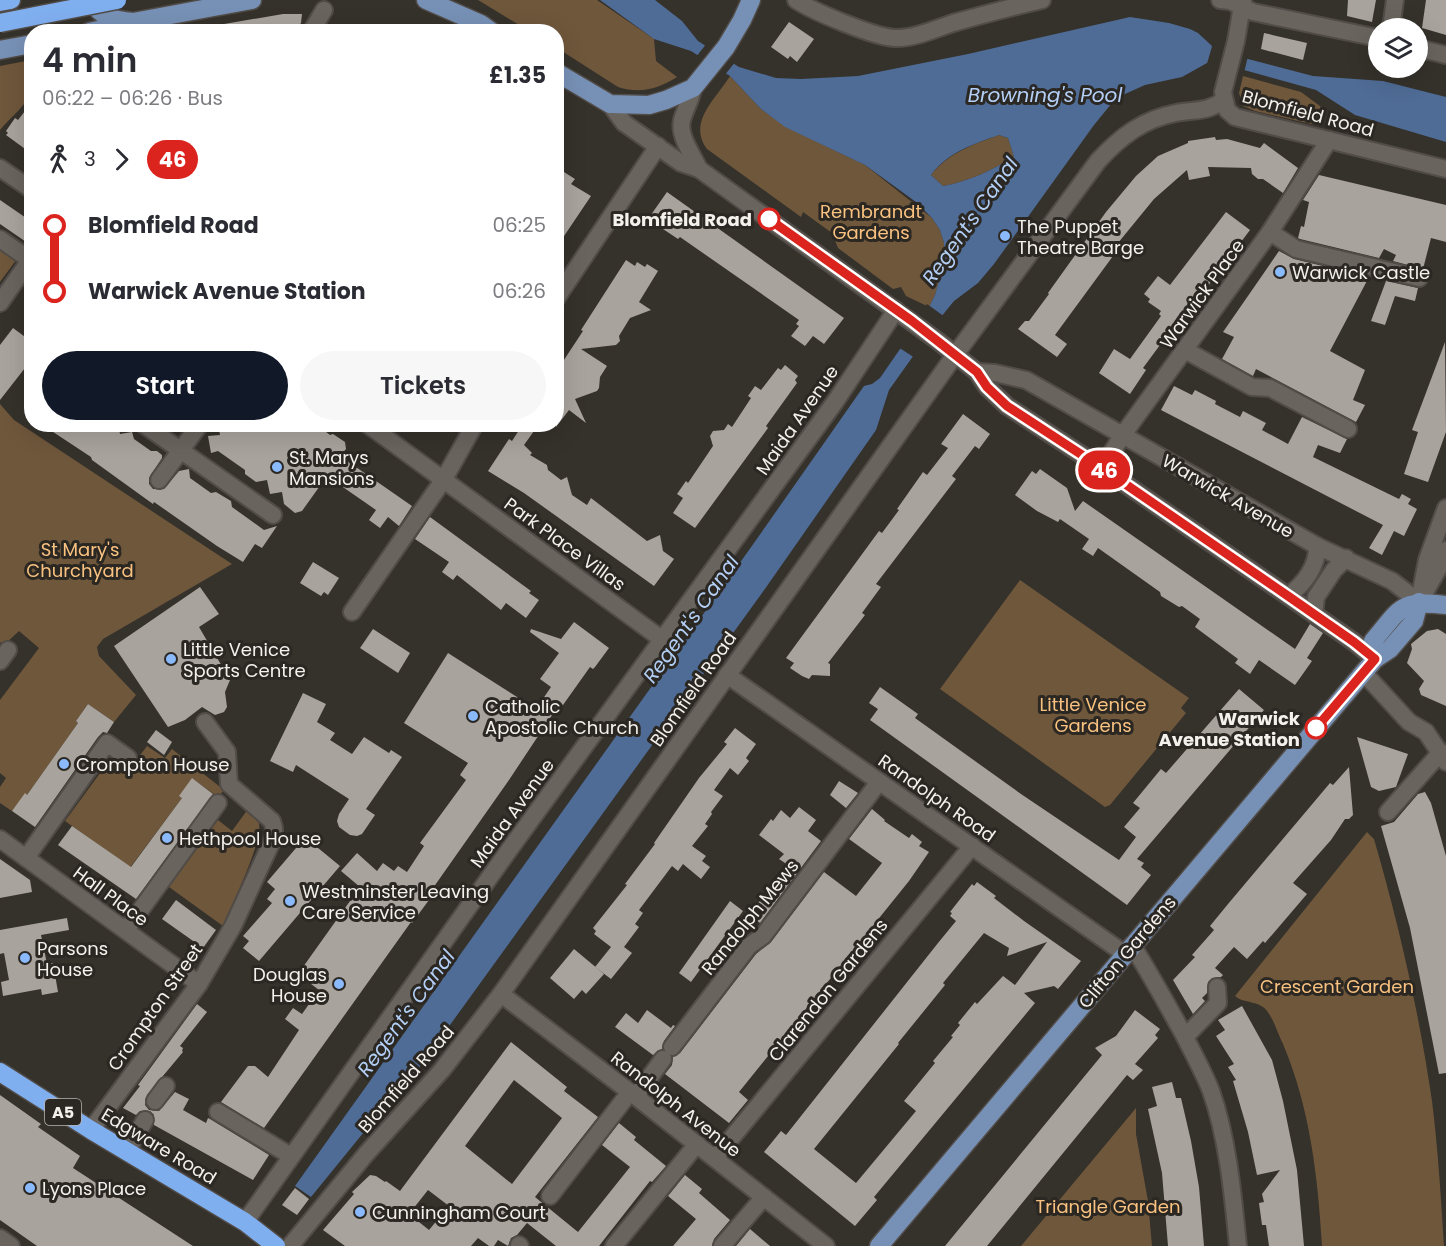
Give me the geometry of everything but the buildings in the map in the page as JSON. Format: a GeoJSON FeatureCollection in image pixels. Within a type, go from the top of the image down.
{"type":"FeatureCollection","features":[{"type":"Feature","properties":{"kind":"highway"},"geometry":{"type":"LineString","coordinates":[[0,2],[10,0]]}},
{"type":"Feature","properties":{"kind":"highway"},"geometry":{"type":"LineString","coordinates":[[0,23],[117,0]]}},
{"type":"Feature","properties":{"kind":"highway","name":"Edgware Road"},"geometry":{"type":"LineString","coordinates":[[0,1072],[91,1130],[245,1222],[266,1243]]}},
{"type":"Feature","properties":{"kind":"main road"},"geometry":{"type":"LineString","coordinates":[[92,0],[95,7],[105,16],[117,21],[132,22]]}},
{"type":"Feature","properties":{"kind":"main road"},"geometry":{"type":"LineString","coordinates":[[123,24],[226,2],[252,0]]}},
{"type":"Feature","properties":{"kind":"main road"},"geometry":{"type":"LineString","coordinates":[[426,0],[478,24]]}},
{"type":"Feature","properties":{"kind":"main road"},"geometry":{"type":"LineString","coordinates":[[462,0],[483,24]]}},
{"type":"Feature","properties":{"kind":"main road"},"geometry":{"type":"LineString","coordinates":[[564,77],[610,104],[649,105],[666,100],[698,81],[726,47],[751,0]]}},
{"type":"Feature","properties":{"kind":"main road"},"geometry":{"type":"LineString","coordinates":[[742,20],[765,0]]}},
{"type":"Feature","properties":{"kind":"main road"},"geometry":{"type":"LineString","coordinates":[[0,50],[24,46]]}},
{"type":"Feature","properties":{"kind":"main road"},"geometry":{"type":"LineString","coordinates":[[1419,602],[1446,605]]}},
{"type":"Feature","properties":{"kind":"main road","name":"Clifton Gardens"},"geometry":{"type":"LineString","coordinates":[[879,1246],[1369,666],[1390,649],[1414,621],[1419,602]]}},
{"type":"Feature","properties":{"kind":"street"},"geometry":{"type":"LineString","coordinates":[[796,0],[809,9],[878,35],[895,38],[910,36],[983,14],[1042,0]]}},
{"type":"Feature","properties":{"kind":"street"},"geometry":{"type":"LineString","coordinates":[[1220,0],[1243,4],[1255,12],[1368,36]]}},
{"type":"Feature","properties":{"kind":"street"},"geometry":{"type":"LineString","coordinates":[[1392,18],[1395,0]]}},
{"type":"Feature","properties":{"kind":"street"},"geometry":{"type":"LineString","coordinates":[[1224,100],[1223,92],[1243,4]]}},
{"type":"Feature","properties":{"kind":"street"},"geometry":{"type":"LineString","coordinates":[[316,24],[324,10]]}},
{"type":"Feature","properties":{"kind":"street"},"geometry":{"type":"LineString","coordinates":[[1428,50],[1446,55]]}},
{"type":"Feature","properties":{"kind":"street"},"geometry":{"type":"LineString","coordinates":[[698,81],[681,122],[682,133],[699,169]]}},
{"type":"Feature","properties":{"kind":"street","name":"Blomfield Road"},"geometry":{"type":"LineString","coordinates":[[290,1246],[366,1154],[442,1070],[501,994],[955,355],[1098,161],[1121,138],[1144,123],[1163,116],[1208,109],[1224,100],[1227,110],[1235,117],[1446,169]]}},
{"type":"Feature","properties":{"kind":"street"},"geometry":{"type":"LineString","coordinates":[[610,104],[624,123],[681,163],[699,169],[912,321],[977,372],[987,387],[1007,406],[1102,468],[1354,642],[1409,722],[1426,732],[1443,757],[1388,812]]}},
{"type":"Feature","properties":{"kind":"street","name":"Warwick Place"},"geometry":{"type":"LineString","coordinates":[[1102,468],[1122,436],[1270,232],[1329,140]]}},
{"type":"Feature","properties":{"kind":"street"},"geometry":{"type":"LineString","coordinates":[[564,287],[658,146]]}},
{"type":"Feature","properties":{"kind":"street"},"geometry":{"type":"LineString","coordinates":[[0,168],[24,184]]}},
{"type":"Feature","properties":{"kind":"street"},"geometry":{"type":"LineString","coordinates":[[1270,232],[1296,249],[1419,278]]}},
{"type":"Feature","properties":{"kind":"street"},"geometry":{"type":"LineString","coordinates":[[0,239],[24,256]]}},
{"type":"Feature","properties":{"kind":"street"},"geometry":{"type":"LineString","coordinates":[[0,303],[24,269]]}},
{"type":"Feature","properties":{"kind":"street","name":"Maida Avenue"},"geometry":{"type":"LineString","coordinates":[[245,1222],[509,850],[835,402],[896,310]]}},
{"type":"Feature","properties":{"kind":"street"},"geometry":{"type":"LineString","coordinates":[[1185,350],[1252,387],[1270,388],[1348,429]]}},
{"type":"Feature","properties":{"kind":"street","name":"Warwick Avenue"},"geometry":{"type":"LineString","coordinates":[[977,372],[995,373],[1026,380],[1317,546],[1392,581],[1419,602]]}},
{"type":"Feature","properties":{"kind":"street"},"geometry":{"type":"LineString","coordinates":[[155,432],[273,515]]}},
{"type":"Feature","properties":{"kind":"street"},"geometry":{"type":"LineString","coordinates":[[159,480],[194,432]]}},
{"type":"Feature","properties":{"kind":"street","name":"Park Place Villas"},"geometry":{"type":"LineString","coordinates":[[378,432],[663,640]]}},
{"type":"Feature","properties":{"kind":"street"},"geometry":{"type":"LineString","coordinates":[[352,612],[444,479],[470,432]]}},
{"type":"Feature","properties":{"kind":"street"},"geometry":{"type":"LineString","coordinates":[[1419,602],[1427,560],[1446,508]]}},
{"type":"Feature","properties":{"kind":"street"},"geometry":{"type":"LineString","coordinates":[[1288,596],[1297,590],[1316,564],[1317,546]]}},
{"type":"Feature","properties":{"kind":"street"},"geometry":{"type":"LineString","coordinates":[[1419,602],[1441,564],[1446,550]]}},
{"type":"Feature","properties":{"kind":"street"},"geometry":{"type":"LineString","coordinates":[[1314,614],[1316,597],[1334,570],[1346,558]]}},
{"type":"Feature","properties":{"kind":"street","name":"Randolph Road"},"geometry":{"type":"LineString","coordinates":[[727,675],[972,846],[1129,949]]}},
{"type":"Feature","properties":{"kind":"street","name":"Crompton Street"},"geometry":{"type":"LineString","coordinates":[[91,1130],[200,984],[233,926],[274,837],[272,821],[230,784],[227,752],[205,722]]}},
{"type":"Feature","properties":{"kind":"street"},"geometry":{"type":"LineString","coordinates":[[26,858],[107,743],[128,758]]}},
{"type":"Feature","properties":{"kind":"street","name":"Randolph Mews"},"geometry":{"type":"LineString","coordinates":[[550,1196],[668,1053],[749,945],[764,936],[879,782]]}},
{"type":"Feature","properties":{"kind":"street"},"geometry":{"type":"LineString","coordinates":[[126,930],[218,803]]}},
{"type":"Feature","properties":{"kind":"street","name":"Hall Place"},"geometry":{"type":"LineString","coordinates":[[0,839],[200,984]]}},
{"type":"Feature","properties":{"kind":"street","name":"Clarendon Gardens"},"geometry":{"type":"LineString","coordinates":[[715,1158],[972,846]]}},
{"type":"Feature","properties":{"kind":"street"},"geometry":{"type":"LineString","coordinates":[[1129,949],[1157,984],[1211,1090],[1219,1118],[1238,1246]]}},
{"type":"Feature","properties":{"kind":"street"},"geometry":{"type":"LineString","coordinates":[[1185,1037],[1218,1003],[1217,987]]}},
{"type":"Feature","properties":{"kind":"street","name":"Randolph Avenue"},"geometry":{"type":"LineString","coordinates":[[501,994],[633,1094],[826,1246]]}},
{"type":"Feature","properties":{"kind":"street"},"geometry":{"type":"LineString","coordinates":[[155,1101],[166,1086]]}},
{"type":"Feature","properties":{"kind":"street"},"geometry":{"type":"LineString","coordinates":[[218,1112],[291,1156]]}},
{"type":"Feature","properties":{"kind":"street"},"geometry":{"type":"LineString","coordinates":[[127,1151],[145,1120]]}},
{"type":"Feature","properties":{"kind":"street"},"geometry":{"type":"LineString","coordinates":[[614,1246],[697,1144]]}},
{"type":"Feature","properties":{"kind":"street"},"geometry":{"type":"LineString","coordinates":[[722,1246],[764,1197]]}},
{"type":"Feature","properties":{"kind":"street"},"geometry":{"type":"LineString","coordinates":[[0,1238],[12,1246]]}},
{"type":"Feature","properties":{"kind":"green space"},"geometry":{"type":"Polygon","coordinates":[[[478,0],[597,0],[654,39],[656,61],[677,77],[663,85],[649,89],[634,90],[618,87],[564,52],[564,24],[517,24],[478,0]]]}},
{"type":"Feature","properties":{"kind":"green space"},"geometry":{"type":"Polygon","coordinates":[[[24,61],[24,104],[0,130],[0,66],[24,61]]]}},
{"type":"Feature","properties":{"kind":"green space","name":"Rembrandt Gardens"},"geometry":{"type":"Polygon","coordinates":[[[730,76],[761,109],[786,127],[865,165],[932,218],[940,230],[945,259],[935,295],[929,307],[906,296],[901,287],[893,289],[838,248],[832,233],[803,212],[801,217],[707,149],[700,129],[702,120],[711,102],[730,76]]]}},
{"type":"Feature","properties":{"kind":"green space"},"geometry":{"type":"Polygon","coordinates":[[[1243,76],[1301,92],[1324,109],[1320,126],[1255,111],[1243,106],[1239,93],[1243,76]]]}},
{"type":"Feature","properties":{"kind":"green space"},"geometry":{"type":"Polygon","coordinates":[[[999,135],[1008,138],[1014,157],[980,175],[953,184],[943,186],[931,175],[953,155],[999,135]]]}},
{"type":"Feature","properties":{"kind":"green space"},"geometry":{"type":"Polygon","coordinates":[[[0,247],[17,259],[0,282],[0,247]]]}},
{"type":"Feature","properties":{"kind":"green space","name":"St Mary's Churchyard"},"geometry":{"type":"Polygon","coordinates":[[[0,404],[14,420],[24,427],[24,432],[32,432],[232,564],[103,639],[97,647],[99,656],[136,695],[114,722],[88,704],[76,721],[78,723],[27,795],[12,811],[0,803],[0,787],[6,778],[0,773],[0,700],[39,648],[19,631],[4,645],[0,642],[0,404]]]}},
{"type":"Feature","properties":{"kind":"green space","name":"Little Venice Gardens"},"geometry":{"type":"Polygon","coordinates":[[[1020,580],[1189,698],[1181,708],[1186,713],[1110,805],[1105,807],[940,689],[1020,580]]]}},
{"type":"Feature","properties":{"kind":"green space"},"geometry":{"type":"Polygon","coordinates":[[[147,746],[165,758],[172,749],[224,790],[218,797],[193,779],[182,798],[129,869],[65,821],[114,754],[135,762],[147,746]]]}},
{"type":"Feature","properties":{"kind":"green space"},"geometry":{"type":"Polygon","coordinates":[[[248,809],[258,819],[259,833],[239,890],[223,926],[169,887],[218,820],[232,831],[248,809]]]}},
{"type":"Feature","properties":{"kind":"green space","name":"Crescent Garden"},"geometry":{"type":"Polygon","coordinates":[[[1367,832],[1374,839],[1392,904],[1421,1035],[1434,1119],[1444,1246],[1322,1246],[1311,1143],[1292,1068],[1276,1027],[1267,1011],[1260,1005],[1235,996],[1367,832]]]}},
{"type":"Feature","properties":{"kind":"green space","name":"Triangle Garden"},"geometry":{"type":"Polygon","coordinates":[[[1136,1108],[1136,1134],[1148,1201],[1152,1246],[1021,1246],[1136,1108]]]}},
{"type":"Feature","properties":{"kind":"water"},"geometry":{"type":"Polygon","coordinates":[[[600,0],[655,0],[682,21],[698,41],[739,67],[776,78],[801,79],[858,76],[968,54],[1130,17],[1190,29],[1212,46],[1248,59],[1313,76],[1383,81],[1446,97],[1446,142],[1355,115],[1316,90],[1244,70],[1207,63],[1182,77],[1145,85],[1116,98],[994,264],[978,283],[954,301],[941,317],[889,390],[876,430],[767,586],[411,1079],[377,1116],[311,1197],[295,1186],[864,386],[880,378],[935,295],[945,259],[944,243],[940,230],[932,218],[916,202],[865,165],[785,127],[761,109],[730,76],[691,51],[654,39],[600,0]],[[999,135],[962,150],[945,160],[931,175],[943,186],[988,171],[1014,157],[1008,138],[999,135]]]}},
{"type":"Feature","properties":{"kind":"pier"},"geometry":{"type":"Polygon","coordinates":[[[707,43],[736,61],[724,76],[696,57],[707,43]]]}},
{"type":"Feature","properties":{"kind":"pier"},"geometry":{"type":"Polygon","coordinates":[[[1213,43],[1248,56],[1244,73],[1206,67],[1213,43]]]}},
{"type":"Feature","properties":{"kind":"pier"},"geometry":{"type":"Polygon","coordinates":[[[927,304],[945,317],[915,358],[898,347],[927,304]]]}},
{"type":"Feature","properties":{"kind":"bus line","name":"46"},"geometry":{"type":"LineString","coordinates":[[769,219],[912,321],[977,372],[987,387],[1007,406],[1102,468],[1354,642],[1375,659],[1316,728]]}},
{"type":"Feature","properties":{"kind":"place","name":"Blomfield Road"},"geometry":{"type":"Point","coordinates":[769,219]}},
{"type":"Feature","properties":{"kind":"place","name":"The Puppet Theatre Barge"},"geometry":{"type":"Point","coordinates":[1005,236]}},
{"type":"Feature","properties":{"kind":"place","name":"Warwick Castle"},"geometry":{"type":"Point","coordinates":[1280,272]}},
{"type":"Feature","properties":{"kind":"place","name":"St. Marys Mansions"},"geometry":{"type":"Point","coordinates":[277,467]}},
{"type":"Feature","properties":{"kind":"place","name":"Little Venice Sports Centre"},"geometry":{"type":"Point","coordinates":[171,659]}},
{"type":"Feature","properties":{"kind":"place","name":"Catholic Apostolic Church"},"geometry":{"type":"Point","coordinates":[473,716]}},
{"type":"Feature","properties":{"kind":"place","name":"Warwick Avenue Station"},"geometry":{"type":"Point","coordinates":[1316,728]}},
{"type":"Feature","properties":{"kind":"place","name":"Crompton House"},"geometry":{"type":"Point","coordinates":[64,764]}},
{"type":"Feature","properties":{"kind":"place","name":"Hethpool House"},"geometry":{"type":"Point","coordinates":[167,838]}},
{"type":"Feature","properties":{"kind":"place","name":"Westminster Leaving Care Service"},"geometry":{"type":"Point","coordinates":[290,901]}},
{"type":"Feature","properties":{"kind":"place","name":"Parsons House"},"geometry":{"type":"Point","coordinates":[25,958]}},
{"type":"Feature","properties":{"kind":"place","name":"Douglas House"},"geometry":{"type":"Point","coordinates":[339,984]}},
{"type":"Feature","properties":{"kind":"place","name":"Lyons Place"},"geometry":{"type":"Point","coordinates":[30,1188]}},
{"type":"Feature","properties":{"kind":"place","name":"Cunningham Court"},"geometry":{"type":"Point","coordinates":[360,1212]}},
{"type":"Feature","properties":{"kind":"water label","name":"Browning's Pool"},"geometry":{"type":"Point","coordinates":[1045,95]}},
{"type":"Feature","properties":{"kind":"water label","name":"Regent's Canal"},"geometry":{"type":"Point","coordinates":[970,221]}},
{"type":"Feature","properties":{"kind":"water label","name":"Regent's Canal"},"geometry":{"type":"Point","coordinates":[691,619]}},
{"type":"Feature","properties":{"kind":"water label","name":"Regent's Canal"},"geometry":{"type":"Point","coordinates":[406,1013]}}]}
